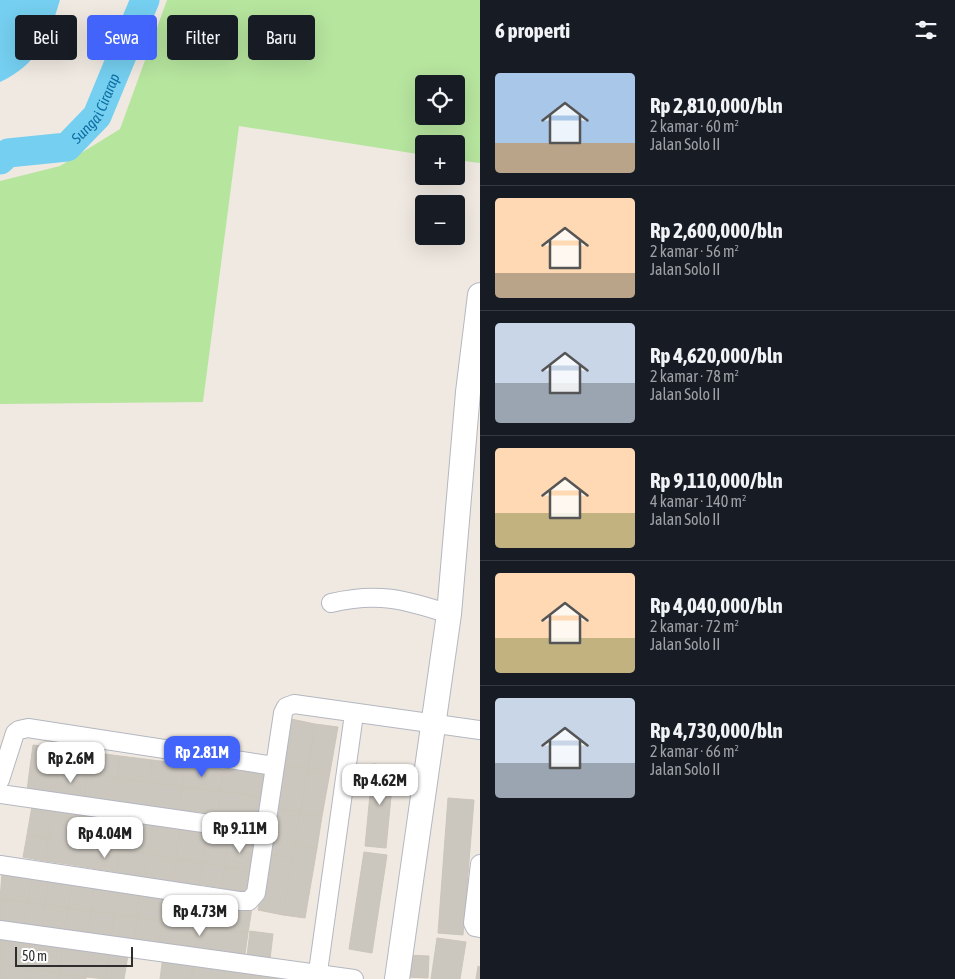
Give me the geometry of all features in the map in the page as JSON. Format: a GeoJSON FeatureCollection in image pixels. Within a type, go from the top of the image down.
{"type":"FeatureCollection","features":[{"type":"Feature","properties":{"kind":"street"},"geometry":{"type":"LineString","coordinates":[[397,979],[449,614],[468,392],[480,295]]}},
{"type":"Feature","properties":{"kind":"street"},"geometry":{"type":"LineString","coordinates":[[331,603],[353,598],[379,597],[412,602],[449,614]]}},
{"type":"Feature","properties":{"kind":"street"},"geometry":{"type":"LineString","coordinates":[[0,865],[245,901],[253,898],[256,893],[283,713],[288,705],[294,704],[354,714],[480,730]]}},
{"type":"Feature","properties":{"kind":"street"},"geometry":{"type":"LineString","coordinates":[[318,976],[354,714]]}},
{"type":"Feature","properties":{"kind":"street"},"geometry":{"type":"LineString","coordinates":[[0,780],[15,733],[28,728],[274,766]]}},
{"type":"Feature","properties":{"kind":"street"},"geometry":{"type":"LineString","coordinates":[[0,794],[266,832]]}},
{"type":"Feature","properties":{"kind":"street"},"geometry":{"type":"LineString","coordinates":[[480,864],[473,924],[475,927],[480,928]]}},
{"type":"Feature","properties":{"kind":"street"},"geometry":{"type":"LineString","coordinates":[[0,930],[318,976],[354,979]]}},
{"type":"Feature","properties":{"kind":"green space"},"geometry":{"type":"Polygon","coordinates":[[[167,0],[480,0],[480,163],[465,161],[465,135],[415,135],[415,154],[239,126],[203,402],[0,404],[0,181],[60,166],[120,129],[145,60],[157,60],[157,27],[167,0]]]}},
{"type":"Feature","properties":{"kind":"water"},"geometry":{"type":"Polygon","coordinates":[[[0,0],[60,0],[55,15],[15,15],[15,60],[30,60],[13,75],[0,82],[0,0]]]}},
{"type":"Feature","properties":{"kind":"building"},"geometry":{"type":"Polygon","coordinates":[[[291,719],[315,724],[308,768],[283,764],[291,719]]]}},
{"type":"Feature","properties":{"kind":"building"},"geometry":{"type":"Polygon","coordinates":[[[315,724],[338,727],[330,772],[308,768],[315,724]]]}},
{"type":"Feature","properties":{"kind":"building"},"geometry":{"type":"Polygon","coordinates":[[[33,745],[60,748],[58,771],[30,767],[33,745]]]}},
{"type":"Feature","properties":{"kind":"building"},"geometry":{"type":"Polygon","coordinates":[[[60,748],[90,752],[87,774],[58,771],[60,748]]]}},
{"type":"Feature","properties":{"kind":"building"},"geometry":{"type":"Polygon","coordinates":[[[90,752],[120,756],[117,778],[87,774],[90,752]]]}},
{"type":"Feature","properties":{"kind":"building"},"geometry":{"type":"Polygon","coordinates":[[[120,756],[152,760],[148,782],[117,778],[120,756]]]}},
{"type":"Feature","properties":{"kind":"building"},"geometry":{"type":"Polygon","coordinates":[[[152,760],[185,764],[182,787],[148,782],[152,760]]]}},
{"type":"Feature","properties":{"kind":"building"},"geometry":{"type":"Polygon","coordinates":[[[185,764],[223,769],[220,791],[182,787],[185,764]]]}},
{"type":"Feature","properties":{"kind":"building"},"geometry":{"type":"Polygon","coordinates":[[[283,764],[308,768],[300,812],[276,808],[283,764]]]}},
{"type":"Feature","properties":{"kind":"building"},"geometry":{"type":"Polygon","coordinates":[[[373,764],[394,766],[386,848],[365,846],[373,764]]]}},
{"type":"Feature","properties":{"kind":"building"},"geometry":{"type":"Polygon","coordinates":[[[30,767],[58,771],[54,794],[27,791],[30,767]]]}},
{"type":"Feature","properties":{"kind":"building"},"geometry":{"type":"Polygon","coordinates":[[[308,768],[330,772],[322,816],[300,812],[308,768]]]}},
{"type":"Feature","properties":{"kind":"building"},"geometry":{"type":"Polygon","coordinates":[[[223,769],[265,774],[262,797],[220,791],[223,769]]]}},
{"type":"Feature","properties":{"kind":"building"},"geometry":{"type":"Polygon","coordinates":[[[58,771],[87,774],[84,798],[54,794],[58,771]]]}},
{"type":"Feature","properties":{"kind":"building"},"geometry":{"type":"Polygon","coordinates":[[[87,774],[182,787],[180,810],[84,798],[87,774]]]}},
{"type":"Feature","properties":{"kind":"building"},"geometry":{"type":"Polygon","coordinates":[[[182,787],[220,791],[218,814],[180,810],[182,787]]]}},
{"type":"Feature","properties":{"kind":"building"},"geometry":{"type":"Polygon","coordinates":[[[220,791],[262,797],[259,820],[218,814],[220,791]]]}},
{"type":"Feature","properties":{"kind":"building"},"geometry":{"type":"Polygon","coordinates":[[[448,798],[474,800],[463,935],[438,933],[448,798]]]}},
{"type":"Feature","properties":{"kind":"building"},"geometry":{"type":"Polygon","coordinates":[[[32,806],[53,809],[48,839],[27,835],[32,806]]]}},
{"type":"Feature","properties":{"kind":"building"},"geometry":{"type":"Polygon","coordinates":[[[276,808],[300,812],[292,859],[268,854],[276,808]]]}},
{"type":"Feature","properties":{"kind":"building"},"geometry":{"type":"Polygon","coordinates":[[[53,809],[75,813],[70,842],[48,839],[53,809]]]}},
{"type":"Feature","properties":{"kind":"building"},"geometry":{"type":"Polygon","coordinates":[[[300,812],[322,816],[317,848],[295,844],[300,812]]]}},
{"type":"Feature","properties":{"kind":"building"},"geometry":{"type":"Polygon","coordinates":[[[75,813],[99,816],[94,846],[70,842],[75,813]]]}},
{"type":"Feature","properties":{"kind":"building"},"geometry":{"type":"Polygon","coordinates":[[[99,816],[125,821],[120,850],[94,846],[99,816]]]}},
{"type":"Feature","properties":{"kind":"building"},"geometry":{"type":"Polygon","coordinates":[[[125,821],[153,825],[148,854],[120,850],[125,821]]]}},
{"type":"Feature","properties":{"kind":"building"},"geometry":{"type":"Polygon","coordinates":[[[153,825],[180,829],[176,859],[148,854],[153,825]]]}},
{"type":"Feature","properties":{"kind":"building"},"geometry":{"type":"Polygon","coordinates":[[[180,829],[207,834],[202,863],[176,859],[180,829]]]}},
{"type":"Feature","properties":{"kind":"building"},"geometry":{"type":"Polygon","coordinates":[[[207,834],[229,837],[225,867],[202,863],[207,834]]]}},
{"type":"Feature","properties":{"kind":"building"},"geometry":{"type":"Polygon","coordinates":[[[27,835],[48,839],[45,861],[23,857],[27,835]]]}},
{"type":"Feature","properties":{"kind":"building"},"geometry":{"type":"Polygon","coordinates":[[[229,837],[256,841],[251,871],[225,867],[229,837]]]}},
{"type":"Feature","properties":{"kind":"building"},"geometry":{"type":"Polygon","coordinates":[[[48,839],[70,842],[67,864],[45,861],[48,839]]]}},
{"type":"Feature","properties":{"kind":"building"},"geometry":{"type":"Polygon","coordinates":[[[70,842],[94,846],[91,868],[67,864],[70,842]]]}},
{"type":"Feature","properties":{"kind":"building"},"geometry":{"type":"Polygon","coordinates":[[[295,844],[317,848],[305,918],[283,915],[295,844]]]}},
{"type":"Feature","properties":{"kind":"building"},"geometry":{"type":"Polygon","coordinates":[[[94,846],[120,850],[117,872],[91,868],[94,846]]]}},
{"type":"Feature","properties":{"kind":"building"},"geometry":{"type":"Polygon","coordinates":[[[120,850],[148,854],[145,877],[117,872],[120,850]]]}},
{"type":"Feature","properties":{"kind":"building"},"geometry":{"type":"Polygon","coordinates":[[[364,852],[387,855],[372,953],[349,949],[364,852]]]}},
{"type":"Feature","properties":{"kind":"building"},"geometry":{"type":"Polygon","coordinates":[[[148,854],[176,859],[172,881],[145,877],[148,854]]]}},
{"type":"Feature","properties":{"kind":"building"},"geometry":{"type":"Polygon","coordinates":[[[268,854],[292,859],[283,915],[258,910],[268,854]]]}},
{"type":"Feature","properties":{"kind":"building"},"geometry":{"type":"Polygon","coordinates":[[[176,859],[202,863],[199,885],[172,881],[176,859]]]}},
{"type":"Feature","properties":{"kind":"building"},"geometry":{"type":"Polygon","coordinates":[[[202,863],[225,867],[221,888],[199,884],[202,863]]]}},
{"type":"Feature","properties":{"kind":"building"},"geometry":{"type":"Polygon","coordinates":[[[225,867],[251,871],[248,893],[221,888],[225,867]]]}},
{"type":"Feature","properties":{"kind":"building"},"geometry":{"type":"Polygon","coordinates":[[[2,873],[31,877],[28,902],[0,899],[2,873]]]}},
{"type":"Feature","properties":{"kind":"building"},"geometry":{"type":"Polygon","coordinates":[[[31,877],[48,880],[45,905],[28,902],[31,877]]]}},
{"type":"Feature","properties":{"kind":"building"},"geometry":{"type":"Polygon","coordinates":[[[48,880],[72,883],[68,908],[45,905],[48,880]]]}},
{"type":"Feature","properties":{"kind":"building"},"geometry":{"type":"Polygon","coordinates":[[[72,883],[94,886],[91,911],[68,908],[72,883]]]}},
{"type":"Feature","properties":{"kind":"building"},"geometry":{"type":"Polygon","coordinates":[[[94,886],[118,889],[114,914],[91,911],[94,886]]]}},
{"type":"Feature","properties":{"kind":"building"},"geometry":{"type":"Polygon","coordinates":[[[118,889],[140,893],[137,917],[114,914],[118,889]]]}},
{"type":"Feature","properties":{"kind":"building"},"geometry":{"type":"Polygon","coordinates":[[[140,893],[166,896],[162,921],[137,917],[140,893]]]}},
{"type":"Feature","properties":{"kind":"building"},"geometry":{"type":"Polygon","coordinates":[[[166,896],[194,900],[190,925],[162,921],[166,896]]]}},
{"type":"Feature","properties":{"kind":"building"},"geometry":{"type":"Polygon","coordinates":[[[0,899],[28,902],[25,925],[0,922],[0,899]]]}},
{"type":"Feature","properties":{"kind":"building"},"geometry":{"type":"Polygon","coordinates":[[[194,900],[216,903],[213,928],[190,925],[194,900]]]}},
{"type":"Feature","properties":{"kind":"building"},"geometry":{"type":"Polygon","coordinates":[[[28,902],[45,905],[42,928],[25,925],[28,902]]]}},
{"type":"Feature","properties":{"kind":"building"},"geometry":{"type":"Polygon","coordinates":[[[216,903],[252,908],[248,933],[213,928],[216,903]]]}},
{"type":"Feature","properties":{"kind":"building"},"geometry":{"type":"Polygon","coordinates":[[[45,905],[68,908],[65,931],[42,928],[45,905]]]}},
{"type":"Feature","properties":{"kind":"building"},"geometry":{"type":"Polygon","coordinates":[[[68,908],[91,911],[88,933],[65,930],[68,908]]]}},
{"type":"Feature","properties":{"kind":"building"},"geometry":{"type":"Polygon","coordinates":[[[91,911],[114,914],[111,937],[88,934],[91,911]]]}},
{"type":"Feature","properties":{"kind":"building"},"geometry":{"type":"Polygon","coordinates":[[[114,914],[137,917],[134,939],[111,937],[114,914]]]}},
{"type":"Feature","properties":{"kind":"building"},"geometry":{"type":"Polygon","coordinates":[[[137,917],[162,921],[159,943],[134,939],[137,917]]]}},
{"type":"Feature","properties":{"kind":"building"},"geometry":{"type":"Polygon","coordinates":[[[162,921],[190,925],[187,946],[159,943],[162,921]]]}},
{"type":"Feature","properties":{"kind":"building"},"geometry":{"type":"Polygon","coordinates":[[[190,925],[213,928],[210,949],[187,946],[190,925]]]}},
{"type":"Feature","properties":{"kind":"building"},"geometry":{"type":"Polygon","coordinates":[[[213,928],[248,933],[245,954],[210,949],[213,928]]]}},
{"type":"Feature","properties":{"kind":"building"},"geometry":{"type":"Polygon","coordinates":[[[250,931],[273,934],[270,959],[247,956],[250,931]]]}},
{"type":"Feature","properties":{"kind":"building"},"geometry":{"type":"Polygon","coordinates":[[[0,935],[31,940],[26,968],[0,964],[0,935]]]}},
{"type":"Feature","properties":{"kind":"building"},"geometry":{"type":"Polygon","coordinates":[[[437,938],[466,942],[460,979],[431,979],[437,938]]]}},
{"type":"Feature","properties":{"kind":"building"},"geometry":{"type":"Polygon","coordinates":[[[31,940],[63,945],[59,973],[26,968],[31,940]]]}},
{"type":"Feature","properties":{"kind":"building"},"geometry":{"type":"Polygon","coordinates":[[[63,945],[90,949],[86,977],[59,973],[63,945]]]}},
{"type":"Feature","properties":{"kind":"building"},"geometry":{"type":"Polygon","coordinates":[[[90,949],[109,952],[105,979],[86,977],[90,949]]]}},
{"type":"Feature","properties":{"kind":"building"},"geometry":{"type":"Polygon","coordinates":[[[109,952],[128,955],[124,979],[105,979],[109,952]]]}},
{"type":"Feature","properties":{"kind":"building"},"geometry":{"type":"Polygon","coordinates":[[[407,955],[429,956],[428,978],[406,977],[407,955]]]}},
{"type":"Feature","properties":{"kind":"building"},"geometry":{"type":"Polygon","coordinates":[[[163,956],[194,960],[191,979],[160,979],[163,956]]]}},
{"type":"Feature","properties":{"kind":"building"},"geometry":{"type":"Polygon","coordinates":[[[194,960],[226,965],[224,979],[191,979],[194,960]]]}},
{"type":"Feature","properties":{"kind":"building"},"geometry":{"type":"Polygon","coordinates":[[[0,964],[26,968],[25,979],[0,979],[0,964]]]}},
{"type":"Feature","properties":{"kind":"building"},"geometry":{"type":"Polygon","coordinates":[[[226,965],[252,970],[250,979],[224,979],[226,965]]]}},
{"type":"Feature","properties":{"kind":"building"},"geometry":{"type":"Polygon","coordinates":[[[478,966],[480,967],[480,979],[476,979],[478,966]]]}},
{"type":"Feature","properties":{"kind":"building"},"geometry":{"type":"Polygon","coordinates":[[[26,968],[59,973],[58,979],[25,979],[26,968]]]}},
{"type":"Feature","properties":{"kind":"building"},"geometry":{"type":"Polygon","coordinates":[[[252,970],[279,974],[279,979],[250,979],[252,970]]]}},
{"type":"Feature","properties":{"kind":"building"},"geometry":{"type":"Polygon","coordinates":[[[59,973],[86,977],[86,979],[58,979],[59,973]]]}},
{"type":"Feature","properties":{"kind":"waterway","name":"Sungai Cirarap"},"geometry":{"type":"LineString","coordinates":[[0,160],[8,153],[67,147],[97,116],[145,0]]}}]}
